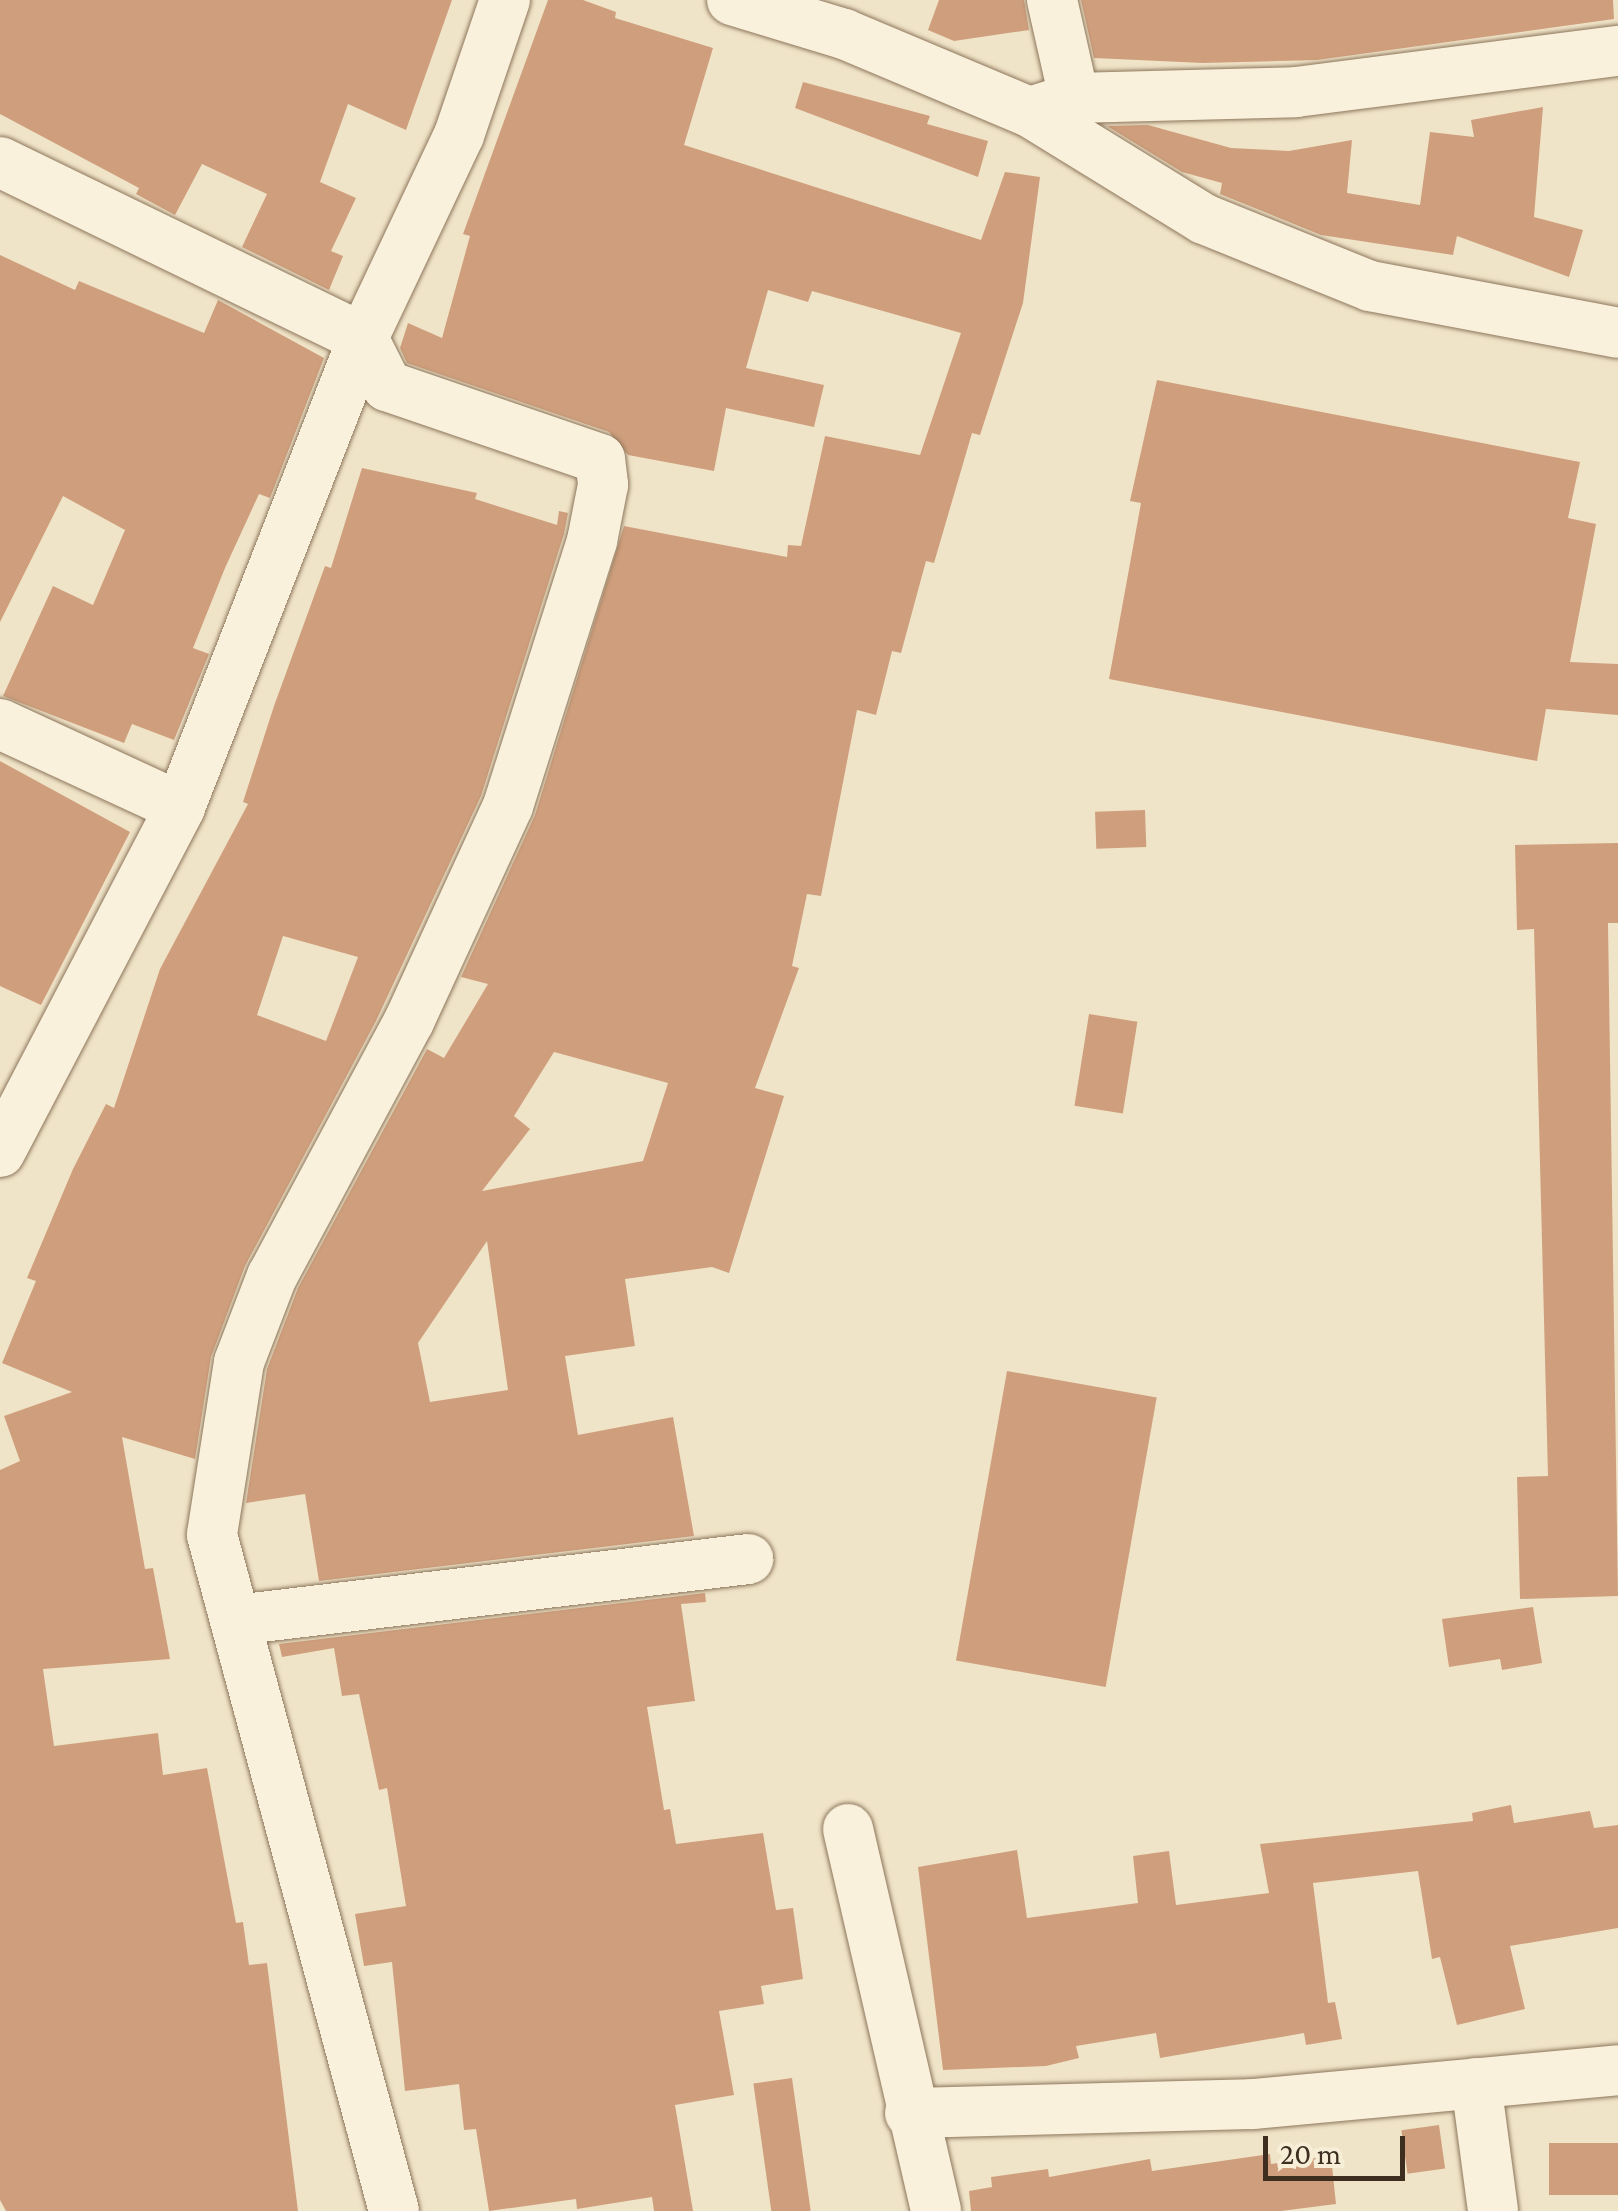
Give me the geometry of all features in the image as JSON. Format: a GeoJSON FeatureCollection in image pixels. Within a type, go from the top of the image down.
{"type":"FeatureCollection","features":[{"type":"Feature","properties":{"kind":"street"},"geometry":{"type":"LineString","coordinates":[[0,1152],[180,808],[364,338],[459,135],[506,0]]}},
{"type":"Feature","properties":{"kind":"street"},"geometry":{"type":"LineString","coordinates":[[732,0],[1052,105],[1204,219],[1370,286],[1618,333]]}},
{"type":"Feature","properties":{"kind":"street"},"geometry":{"type":"LineString","coordinates":[[1052,0],[1052,105]]}},
{"type":"Feature","properties":{"kind":"street"},"geometry":{"type":"LineString","coordinates":[[1052,105],[1296,92],[1618,51]]}},
{"type":"Feature","properties":{"kind":"street"},"geometry":{"type":"LineString","coordinates":[[0,162],[364,338],[388,386],[600,459],[602,485],[592,541],[508,806],[409,1022],[272,1276],[239,1362],[212,1535],[394,2211]]}},
{"type":"Feature","properties":{"kind":"street"},"geometry":{"type":"LineString","coordinates":[[0,724],[180,808]]}},
{"type":"Feature","properties":{"kind":"street"},"geometry":{"type":"LineString","coordinates":[[236,1620],[748,1560]]}},
{"type":"Feature","properties":{"kind":"street"},"geometry":{"type":"LineString","coordinates":[[848,1830],[910,2113],[936,2211]]}},
{"type":"Feature","properties":{"kind":"street"},"geometry":{"type":"LineString","coordinates":[[910,2113],[1252,2104],[1618,2070]]}},
{"type":"Feature","properties":{"kind":"street"},"geometry":{"type":"LineString","coordinates":[[1476,2083],[1493,2211]]}},
{"type":"Feature","properties":{"kind":"building"},"geometry":{"type":"Polygon","coordinates":[[[0,0],[452,0],[406,130],[348,104],[320,182],[356,198],[331,251],[343,256],[329,290],[242,247],[267,194],[202,164],[175,215],[136,194],[139,188],[0,114],[0,0]]]}},
{"type":"Feature","properties":{"kind":"building"},"geometry":{"type":"Polygon","coordinates":[[[548,0],[583,0],[616,12],[615,18],[713,48],[684,145],[981,240],[1005,172],[1040,177],[1023,303],[980,435],[972,433],[934,563],[926,561],[901,653],[892,651],[876,715],[857,710],[821,896],[807,894],[792,966],[799,968],[755,1088],[784,1096],[729,1273],[712,1267],[625,1279],[635,1346],[565,1356],[578,1435],[673,1417],[694,1536],[319,1581],[305,1494],[246,1503],[267,1369],[298,1288],[427,1049],[444,1058],[488,984],[461,977],[535,815],[624,526],[787,557],[788,545],[801,546],[825,436],[920,455],[961,333],[812,291],[808,302],[768,290],[746,368],[824,385],[814,427],[726,408],[714,471],[628,455],[609,432],[407,363],[400,348],[408,323],[442,338],[470,236],[463,234],[548,0]],[[554,1052],[514,1116],[530,1129],[482,1191],[643,1161],[668,1083],[554,1052]],[[487,1241],[418,1343],[430,1402],[508,1390],[487,1241]]]}},
{"type":"Feature","properties":{"kind":"building"},"geometry":{"type":"Polygon","coordinates":[[[939,0],[1024,0],[1029,30],[954,41],[928,30],[939,0]]]}},
{"type":"Feature","properties":{"kind":"building"},"geometry":{"type":"Polygon","coordinates":[[[1081,0],[1613,0],[1614,19],[1317,60],[1203,63],[1094,58],[1081,0]]]}},
{"type":"Feature","properties":{"kind":"building"},"geometry":{"type":"Polygon","coordinates":[[[803,82],[930,116],[927,124],[988,141],[978,177],[795,108],[803,82]]]}},
{"type":"Feature","properties":{"kind":"building"},"geometry":{"type":"Polygon","coordinates":[[[1543,107],[1534,217],[1583,230],[1569,277],[1457,236],[1453,255],[1321,235],[1220,194],[1222,183],[1182,172],[1107,126],[1148,125],[1231,148],[1289,151],[1352,140],[1347,193],[1420,205],[1430,132],[1474,137],[1471,120],[1543,107]]]}},
{"type":"Feature","properties":{"kind":"building"},"geometry":{"type":"Polygon","coordinates":[[[0,255],[75,290],[79,281],[204,333],[218,300],[324,358],[270,498],[259,494],[193,648],[209,654],[174,740],[132,724],[124,743],[3,696],[53,586],[93,605],[125,530],[63,496],[0,622],[0,255]]]}},
{"type":"Feature","properties":{"kind":"building"},"geometry":{"type":"Polygon","coordinates":[[[1157,380],[1580,462],[1568,518],[1596,524],[1570,662],[1618,664],[1618,715],[1546,709],[1537,761],[1109,679],[1141,503],[1130,501],[1157,380]]]}},
{"type":"Feature","properties":{"kind":"building"},"geometry":{"type":"Polygon","coordinates":[[[362,468],[477,493],[475,499],[557,525],[559,511],[568,513],[481,796],[376,1021],[245,1266],[211,1357],[195,1459],[122,1437],[145,1569],[153,1568],[170,1659],[43,1669],[54,1746],[158,1733],[163,1775],[207,1768],[236,1923],[243,1922],[249,1965],[267,1963],[298,2211],[6,2211],[0,2200],[0,1470],[20,1461],[4,1416],[72,1392],[2,1363],[36,1281],[27,1278],[73,1169],[106,1104],[114,1108],[160,969],[248,804],[243,802],[274,706],[325,566],[331,568],[362,468]],[[283,936],[257,1015],[326,1041],[358,957],[283,936]]]}},
{"type":"Feature","properties":{"kind":"building"},"geometry":{"type":"Polygon","coordinates":[[[0,761],[130,832],[41,1005],[0,986],[0,761]]]}},
{"type":"Feature","properties":{"kind":"building"},"geometry":{"type":"Polygon","coordinates":[[[1145,810],[1146,847],[1096,849],[1095,812],[1145,810]]]}},
{"type":"Feature","properties":{"kind":"building"},"geometry":{"type":"Polygon","coordinates":[[[1618,843],[1618,923],[1608,923],[1618,1596],[1520,1599],[1517,1477],[1548,1476],[1534,929],[1517,930],[1515,845],[1618,843]]]}},
{"type":"Feature","properties":{"kind":"building"},"geometry":{"type":"Polygon","coordinates":[[[1089,1014],[1137,1022],[1123,1114],[1074,1106],[1089,1014]]]}},
{"type":"Feature","properties":{"kind":"building"},"geometry":{"type":"Polygon","coordinates":[[[1007,1371],[1157,1397],[1106,1687],[956,1661],[1007,1371]]]}},
{"type":"Feature","properties":{"kind":"building"},"geometry":{"type":"Polygon","coordinates":[[[705,1593],[706,1602],[681,1604],[695,1701],[647,1707],[664,1810],[670,1809],[676,1844],[763,1833],[776,1910],[793,1908],[803,1979],[761,1986],[764,2004],[719,2011],[734,2095],[675,2105],[693,2211],[654,2211],[652,2197],[577,2209],[576,2199],[489,2211],[476,2129],[464,2130],[459,2084],[405,2091],[392,1962],[364,1966],[355,1914],[406,1906],[387,1788],[379,1790],[359,1694],[342,1696],[334,1648],[282,1657],[279,1644],[705,1593]]]}},
{"type":"Feature","properties":{"kind":"building"},"geometry":{"type":"Polygon","coordinates":[[[1533,1607],[1542,1663],[1502,1670],[1500,1659],[1449,1667],[1442,1619],[1533,1607]]]}},
{"type":"Feature","properties":{"kind":"building"},"geometry":{"type":"Polygon","coordinates":[[[1511,1805],[1514,1823],[1590,1811],[1594,1828],[1618,1825],[1618,1928],[1510,1946],[1525,2009],[1457,2025],[1440,1957],[1432,1959],[1418,1871],[1313,1883],[1328,2003],[1335,2002],[1342,2039],[1306,2045],[1304,2033],[1160,2058],[1156,2033],[1076,2046],[1079,2058],[1046,2066],[943,2070],[918,1867],[1017,1850],[1027,1918],[1138,1903],[1133,1856],[1169,1851],[1176,1905],[1269,1893],[1260,1844],[1473,1821],[1472,1813],[1511,1805]]]}},
{"type":"Feature","properties":{"kind":"building"},"geometry":{"type":"Polygon","coordinates":[[[792,2078],[811,2211],[771,2211],[753,2083],[792,2078]]]}},
{"type":"Feature","properties":{"kind":"building"},"geometry":{"type":"Polygon","coordinates":[[[1439,2125],[1445,2169],[1407,2174],[1401,2130],[1439,2125]]]}},
{"type":"Feature","properties":{"kind":"building"},"geometry":{"type":"Polygon","coordinates":[[[1549,2143],[1618,2143],[1618,2195],[1549,2195],[1549,2143]]]}},
{"type":"Feature","properties":{"kind":"building"},"geometry":{"type":"Polygon","coordinates":[[[1270,2154],[1271,2164],[1331,2156],[1336,2204],[1281,2211],[971,2211],[969,2191],[992,2187],[991,2177],[1048,2169],[1049,2177],[1150,2159],[1152,2171],[1270,2154]]]}}]}
